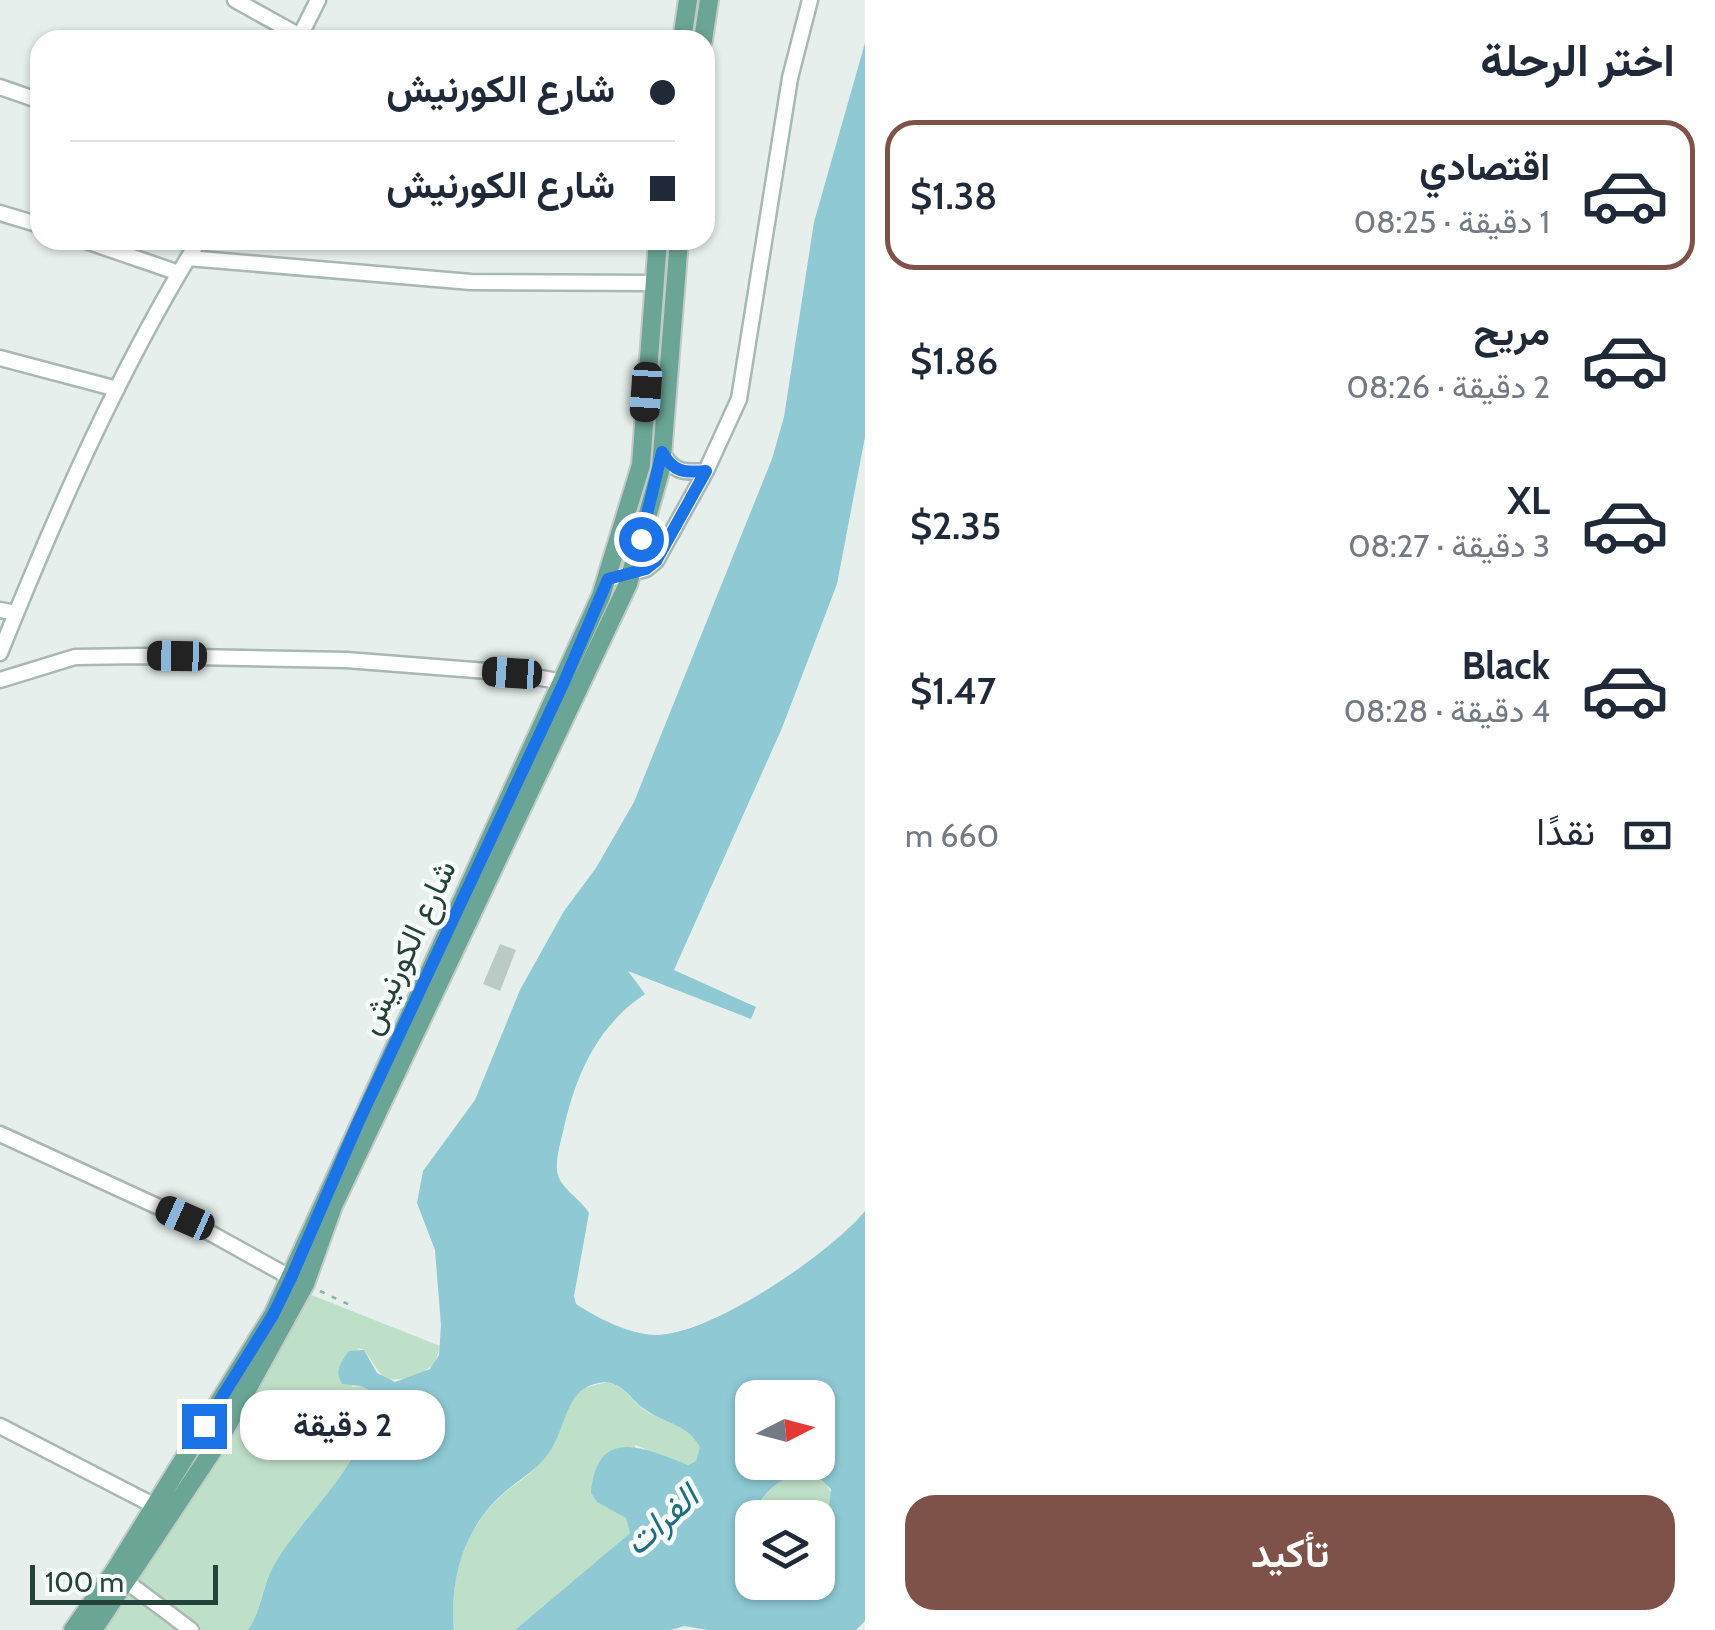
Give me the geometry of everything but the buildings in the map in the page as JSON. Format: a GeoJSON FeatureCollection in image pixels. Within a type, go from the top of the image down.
{"type":"FeatureCollection","features":[{"type":"Feature","properties":{"kind":"main road"},"geometry":{"type":"LineString","coordinates":[[684,30],[688,0]]}},
{"type":"Feature","properties":{"kind":"main road"},"geometry":{"type":"LineString","coordinates":[[704,30],[708,0]]}},
{"type":"Feature","properties":{"kind":"main road","name":"شارع الكورنيش"},"geometry":{"type":"LineString","coordinates":[[93,1630],[155,1506],[298,1281],[358,1123],[564,682],[608,579],[641,464],[657,250]]}},
{"type":"Feature","properties":{"kind":"main road","name":"شارع الكورنيش"},"geometry":{"type":"LineString","coordinates":[[73,1630],[120,1577],[218,1444],[591,667],[630,574],[661,468],[678,250]]}},
{"type":"Feature","properties":{"kind":"street"},"geometry":{"type":"LineString","coordinates":[[235,0],[286,30]]}},
{"type":"Feature","properties":{"kind":"street"},"geometry":{"type":"LineString","coordinates":[[303,30],[318,0]]}},
{"type":"Feature","properties":{"kind":"street"},"geometry":{"type":"LineString","coordinates":[[608,579],[630,574],[656,561],[706,471],[739,399],[790,78],[810,0]]}},
{"type":"Feature","properties":{"kind":"street"},"geometry":{"type":"LineString","coordinates":[[0,87],[30,97]]}},
{"type":"Feature","properties":{"kind":"street"},"geometry":{"type":"LineString","coordinates":[[0,213],[30,222]]}},
{"type":"Feature","properties":{"kind":"street"},"geometry":{"type":"LineString","coordinates":[[112,250],[179,273]]}},
{"type":"Feature","properties":{"kind":"street"},"geometry":{"type":"LineString","coordinates":[[0,653],[52,523],[117,389],[192,250]]}},
{"type":"Feature","properties":{"kind":"street"},"geometry":{"type":"LineString","coordinates":[[188,258],[471,282],[653,283]]}},
{"type":"Feature","properties":{"kind":"street"},"geometry":{"type":"LineString","coordinates":[[0,358],[117,389]]}},
{"type":"Feature","properties":{"kind":"street"},"geometry":{"type":"LineString","coordinates":[[662,452],[670,467],[684,472],[706,471]]}},
{"type":"Feature","properties":{"kind":"street"},"geometry":{"type":"LineString","coordinates":[[0,610],[16,613]]}},
{"type":"Feature","properties":{"kind":"street"},"geometry":{"type":"LineString","coordinates":[[0,680],[75,658],[143,656],[346,660],[512,673],[564,682]]}},
{"type":"Feature","properties":{"kind":"street"},"geometry":{"type":"LineString","coordinates":[[0,1134],[185,1218],[298,1281]]}},
{"type":"Feature","properties":{"kind":"street"},"geometry":{"type":"LineString","coordinates":[[0,1426],[155,1506]]}},
{"type":"Feature","properties":{"kind":"street"},"geometry":{"type":"LineString","coordinates":[[120,1577],[191,1630]]}},
{"type":"Feature","properties":{"kind":"path"},"geometry":{"type":"LineString","coordinates":[[298,1281],[354,1308]]}},
{"type":"Feature","properties":{"kind":"green space"},"geometry":{"type":"Polygon","coordinates":[[[309,1294],[440,1346],[435,1364],[414,1378],[385,1380],[364,1350],[358,1348],[352,1387],[361,1386],[372,1392],[361,1440],[350,1463],[274,1565],[248,1630],[101,1630],[309,1294]]]}},
{"type":"Feature","properties":{"kind":"green space"},"geometry":{"type":"Polygon","coordinates":[[[607,1382],[646,1411],[689,1433],[700,1447],[696,1461],[688,1465],[635,1445],[626,1518],[630,1533],[515,1630],[454,1630],[457,1574],[478,1524],[502,1495],[538,1464],[580,1389],[607,1382]]]}},
{"type":"Feature","properties":{"kind":"green space"},"geometry":{"type":"Polygon","coordinates":[[[784,1480],[820,1480],[829,1488],[832,1500],[762,1500],[784,1480]]]}},
{"type":"Feature","properties":{"kind":"water","name":"الفرات"},"geometry":{"type":"Polygon","coordinates":[[[865,43],[865,437],[837,584],[782,728],[674,970],[756,1007],[751,1019],[628,971],[645,994],[614,1021],[590,1054],[568,1111],[557,1171],[562,1183],[589,1213],[574,1296],[576,1304],[614,1324],[645,1334],[678,1332],[737,1307],[826,1248],[865,1211],[865,1621],[856,1630],[708,1630],[684,1626],[671,1630],[515,1630],[630,1533],[626,1518],[597,1502],[591,1493],[595,1471],[603,1457],[626,1447],[688,1465],[696,1461],[700,1447],[689,1433],[654,1415],[620,1387],[607,1382],[594,1384],[576,1396],[548,1454],[480,1519],[457,1572],[454,1630],[248,1630],[274,1565],[335,1484],[361,1441],[372,1392],[342,1384],[339,1371],[346,1355],[349,1351],[364,1350],[377,1373],[395,1382],[430,1369],[439,1355],[441,1325],[435,1250],[417,1203],[423,1171],[475,1100],[520,990],[564,911],[596,868],[634,802],[772,459],[784,417],[814,222],[865,43]],[[735,1380],[735,1480],[785,1480],[762,1500],[735,1500],[735,1600],[835,1600],[835,1500],[830,1500],[831,1489],[821,1480],[835,1480],[835,1380],[735,1380]]]}},
{"type":"Feature","properties":{"kind":"route"},"geometry":{"type":"LineString","coordinates":[[204,1426],[273,1315],[291,1278],[608,579],[646,569],[656,561],[706,471],[684,472],[670,467],[662,452],[641,539]]}}]}
